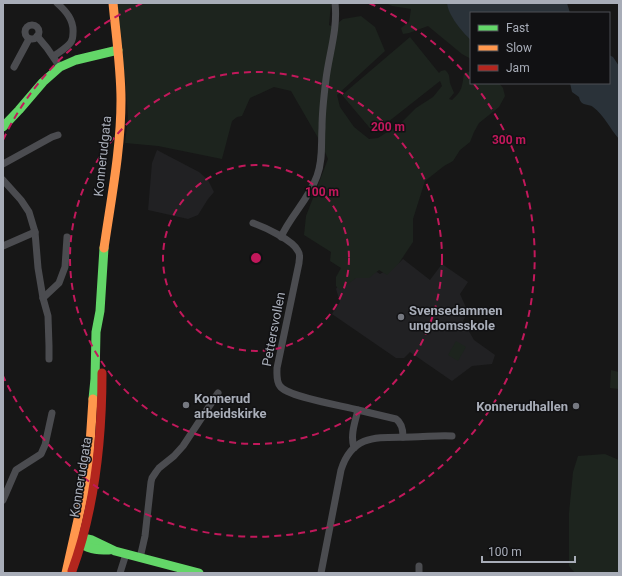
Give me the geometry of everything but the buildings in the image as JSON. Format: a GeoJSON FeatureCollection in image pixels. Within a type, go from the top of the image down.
{"type":"FeatureCollection","features":[{"type":"Feature","properties":{"kind":"main road","name":"Konnerudgata"},"geometry":{"type":"LineString","coordinates":[[72,573],[79,540],[89,459],[95,379],[96,332],[100,311],[103,257],[120,128],[120,85],[113,3]]}},
{"type":"Feature","properties":{"kind":"main road"},"geometry":{"type":"LineString","coordinates":[[3,127],[46,79],[60,67],[69,62],[118,50]]}},
{"type":"Feature","properties":{"kind":"main road"},"geometry":{"type":"LineString","coordinates":[[95,56],[103,59],[118,60]]}},
{"type":"Feature","properties":{"kind":"main road","name":"Konnerudgata"},"geometry":{"type":"LineString","coordinates":[[66,573],[79,540]]}},
{"type":"Feature","properties":{"kind":"main road"},"geometry":{"type":"LineString","coordinates":[[79,540],[102,550],[115,550],[199,573]]}},
{"type":"Feature","properties":{"kind":"street"},"geometry":{"type":"LineString","coordinates":[[54,56],[70,42],[74,29],[73,22],[70,17],[57,3]]}},
{"type":"Feature","properties":{"kind":"street"},"geometry":{"type":"LineString","coordinates":[[281,236],[312,189],[321,162],[322,114],[326,78],[336,22],[335,3]]}},
{"type":"Feature","properties":{"kind":"street"},"geometry":{"type":"LineString","coordinates":[[29,39],[25,34],[25,30],[30,25],[33,25],[38,30],[39,33],[37,36]]}},
{"type":"Feature","properties":{"kind":"street"},"geometry":{"type":"LineString","coordinates":[[37,36],[54,56],[60,67]]}},
{"type":"Feature","properties":{"kind":"street"},"geometry":{"type":"LineString","coordinates":[[29,39],[37,36]]}},
{"type":"Feature","properties":{"kind":"street"},"geometry":{"type":"LineString","coordinates":[[14,67],[29,39]]}},
{"type":"Feature","properties":{"kind":"street"},"geometry":{"type":"LineString","coordinates":[[3,164],[52,136],[58,135]]}},
{"type":"Feature","properties":{"kind":"street"},"geometry":{"type":"LineString","coordinates":[[3,180],[21,200],[29,212],[35,232],[38,268],[43,298],[48,316],[49,359]]}},
{"type":"Feature","properties":{"kind":"street","name":"Pettersvollen"},"geometry":{"type":"LineString","coordinates":[[253,222],[294,244],[299,251],[300,257],[277,368],[277,380],[279,386],[287,392],[305,398],[358,410]]}},
{"type":"Feature","properties":{"kind":"street"},"geometry":{"type":"LineString","coordinates":[[3,246],[35,232]]}},
{"type":"Feature","properties":{"kind":"street"},"geometry":{"type":"LineString","coordinates":[[43,298],[59,283],[65,267],[67,237]]}},
{"type":"Feature","properties":{"kind":"street"},"geometry":{"type":"LineString","coordinates":[[140,558],[146,527],[151,482],[154,475],[159,468],[183,446],[218,393]]}},
{"type":"Feature","properties":{"kind":"street"},"geometry":{"type":"LineString","coordinates":[[354,448],[352,436],[358,410],[396,419],[402,426],[403,437]]}},
{"type":"Feature","properties":{"kind":"street"},"geometry":{"type":"LineString","coordinates":[[3,500],[16,470],[41,454],[45,445],[52,413]]}},
{"type":"Feature","properties":{"kind":"street"},"geometry":{"type":"LineString","coordinates":[[321,573],[341,470],[346,458],[354,448],[362,442],[383,437],[452,436]]}},
{"type":"Feature","properties":{"kind":"street"},"geometry":{"type":"LineString","coordinates":[[120,573],[126,554]]}},
{"type":"Feature","properties":{"kind":"shaded area"},"geometry":{"type":"Polygon","coordinates":[[[112,3],[339,3],[331,4],[329,25],[333,27],[343,19],[361,16],[375,27],[385,51],[337,95],[340,107],[354,127],[369,139],[378,138],[400,124],[416,108],[433,97],[442,86],[440,81],[374,133],[342,95],[410,37],[439,73],[445,70],[448,73],[454,93],[449,99],[452,100],[456,97],[462,85],[464,73],[470,71],[470,84],[500,84],[503,88],[505,96],[499,107],[479,123],[470,142],[460,150],[453,161],[425,181],[413,219],[413,242],[399,263],[387,275],[379,270],[369,278],[356,278],[340,290],[336,286],[336,277],[341,268],[330,261],[331,252],[304,235],[306,216],[328,159],[321,143],[291,91],[274,87],[250,98],[242,116],[237,117],[232,121],[222,159],[158,146],[125,143],[128,118],[125,76],[112,3]]]}},
{"type":"Feature","properties":{"kind":"shaded area"},"geometry":{"type":"Polygon","coordinates":[[[386,3],[447,3],[453,18],[470,39],[470,58],[462,54],[428,26],[403,34],[401,28],[409,22],[411,9],[392,6],[386,3]]]}},
{"type":"Feature","properties":{"kind":"shaded area"},"geometry":{"type":"Polygon","coordinates":[[[447,3],[567,3],[570,12],[470,12],[470,39],[460,28],[448,8],[447,3]]]}},
{"type":"Feature","properties":{"kind":"shaded area"},"geometry":{"type":"Polygon","coordinates":[[[610,56],[613,57],[619,66],[619,139],[597,110],[591,106],[583,104],[579,97],[572,92],[570,84],[610,84],[610,56]]]}},
{"type":"Feature","properties":{"kind":"shaded area"},"geometry":{"type":"Polygon","coordinates":[[[157,150],[199,172],[208,180],[214,192],[198,215],[188,219],[148,210],[152,163],[157,150]]]}},
{"type":"Feature","properties":{"kind":"shaded area","name":"Svensedammen ungdomsskole"},"geometry":{"type":"Polygon","coordinates":[[[403,259],[430,280],[442,264],[468,282],[460,294],[468,312],[463,321],[474,340],[495,355],[492,364],[472,366],[452,381],[410,352],[404,358],[396,358],[332,314],[340,302],[336,289],[357,260],[380,274],[403,259]]]}},
{"type":"Feature","properties":{"kind":"shaded area"},"geometry":{"type":"Polygon","coordinates":[[[456,341],[466,347],[458,361],[448,355],[456,341]]]}},
{"type":"Feature","properties":{"kind":"shaded area"},"geometry":{"type":"Polygon","coordinates":[[[611,370],[619,372],[619,389],[610,388],[611,370]]]}},
{"type":"Feature","properties":{"kind":"shaded area"},"geometry":{"type":"Polygon","coordinates":[[[605,454],[619,460],[619,572],[575,573],[569,566],[569,513],[573,472],[578,456],[605,454]]]}},
{"type":"Feature","properties":{"kind":"traffic: fast"},"geometry":{"type":"LineString","coordinates":[[3,127],[43,82],[60,67],[76,60],[118,50]]}},
{"type":"Feature","properties":{"kind":"traffic: fast"},"geometry":{"type":"LineString","coordinates":[[93,399],[96,332],[100,311],[104,248]]}},
{"type":"Feature","properties":{"kind":"traffic: fast"},"geometry":{"type":"LineString","coordinates":[[78,538],[92,540],[115,551],[199,573]]}},
{"type":"Feature","properties":{"kind":"traffic: fast"},"geometry":{"type":"LineString","coordinates":[[77,541],[84,546],[100,550],[109,550]]}},
{"type":"Feature","properties":{"kind":"traffic: slow"},"geometry":{"type":"LineString","coordinates":[[104,248],[115,174],[121,119],[120,76],[113,3]]}},
{"type":"Feature","properties":{"kind":"traffic: slow"},"geometry":{"type":"LineString","coordinates":[[66,573],[86,484],[93,399]]}},
{"type":"Feature","properties":{"kind":"traffic: jam"},"geometry":{"type":"LineString","coordinates":[[72,571],[86,523],[96,474],[101,423],[102,373]]}},
{"type":"Feature","properties":{"kind":"place","name":"Svensedammen ungdomsskole"},"geometry":{"type":"Point","coordinates":[401,317]}},
{"type":"Feature","properties":{"kind":"place","name":"Konnerud arbeidskirke"},"geometry":{"type":"Point","coordinates":[186,405]}},
{"type":"Feature","properties":{"kind":"place","name":"Konnerudhallen"},"geometry":{"type":"Point","coordinates":[576,406]}}]}
